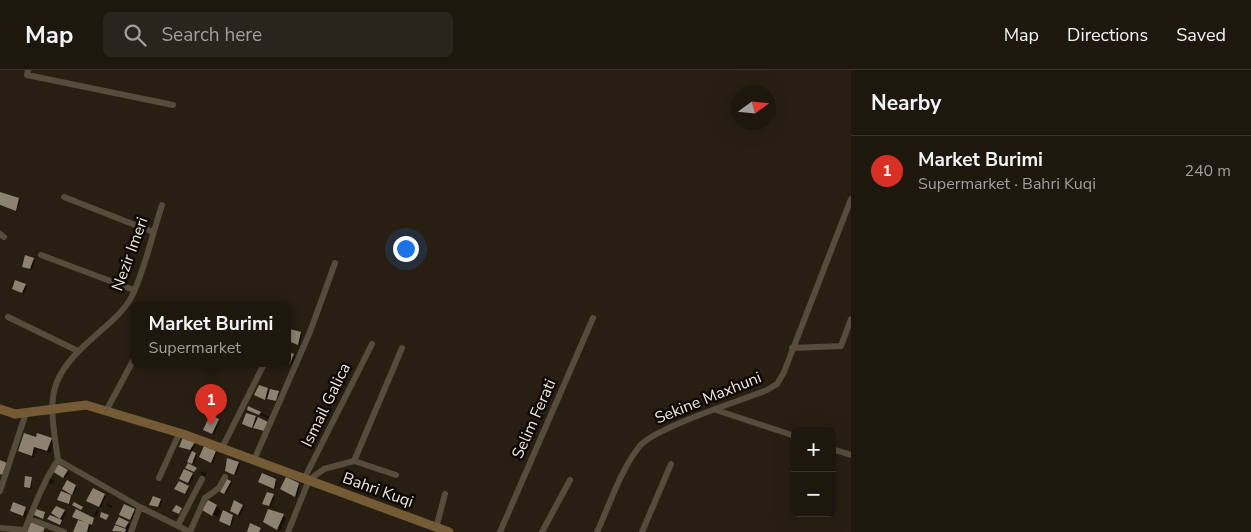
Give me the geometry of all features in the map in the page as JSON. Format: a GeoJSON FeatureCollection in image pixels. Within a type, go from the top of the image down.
{"type":"FeatureCollection","features":[{"type":"Feature","properties":{"kind":"street"},"geometry":{"type":"LineString","coordinates":[[28,70],[27,75],[173,105]]}},
{"type":"Feature","properties":{"kind":"street"},"geometry":{"type":"LineString","coordinates":[[64,197],[153,232]]}},
{"type":"Feature","properties":{"kind":"street","name":"Sekine Maxhuni"},"geometry":{"type":"LineString","coordinates":[[597,532],[630,460],[640,444],[661,430],[767,390],[777,384],[784,372],[851,198]]}},
{"type":"Feature","properties":{"kind":"street","name":"Nezir Imeri"},"geometry":{"type":"LineString","coordinates":[[58,460],[51,411],[52,390],[57,378],[78,350],[114,320],[132,297],[162,205]]}},
{"type":"Feature","properties":{"kind":"street"},"geometry":{"type":"LineString","coordinates":[[41,255],[134,290]]}},
{"type":"Feature","properties":{"kind":"street"},"geometry":{"type":"LineString","coordinates":[[254,460],[310,332],[335,262]]}},
{"type":"Feature","properties":{"kind":"street"},"geometry":{"type":"LineString","coordinates":[[8,317],[78,350]]}},
{"type":"Feature","properties":{"kind":"street","name":"Selim Ferati"},"geometry":{"type":"LineString","coordinates":[[500,532],[593,318]]}},
{"type":"Feature","properties":{"kind":"street"},"geometry":{"type":"LineString","coordinates":[[792,348],[841,346],[851,319]]}},
{"type":"Feature","properties":{"kind":"street","name":"Ismail Galica"},"geometry":{"type":"LineString","coordinates":[[288,532],[306,480],[372,344]]}},
{"type":"Feature","properties":{"kind":"street"},"geometry":{"type":"LineString","coordinates":[[354,461],[402,348]]}},
{"type":"Feature","properties":{"kind":"street"},"geometry":{"type":"LineString","coordinates":[[106,410],[131,364]]}},
{"type":"Feature","properties":{"kind":"street"},"geometry":{"type":"LineString","coordinates":[[222,448],[262,367]]}},
{"type":"Feature","properties":{"kind":"street","name":"Bahri Kuqi"},"geometry":{"type":"LineString","coordinates":[[0,410],[15,414],[51,411],[86,405],[106,410],[183,434],[449,532]]}},
{"type":"Feature","properties":{"kind":"street"},"geometry":{"type":"LineString","coordinates":[[716,410],[791,435]]}},
{"type":"Feature","properties":{"kind":"street"},"geometry":{"type":"LineString","coordinates":[[0,491],[26,413]]}},
{"type":"Feature","properties":{"kind":"street"},"geometry":{"type":"LineString","coordinates":[[159,478],[178,436],[183,434]]}},
{"type":"Feature","properties":{"kind":"street"},"geometry":{"type":"LineString","coordinates":[[836,449],[851,455]]}},
{"type":"Feature","properties":{"kind":"street"},"geometry":{"type":"LineString","coordinates":[[0,528],[24,531],[45,480],[58,460],[140,507],[190,532],[205,498],[219,488],[225,477]]}},
{"type":"Feature","properties":{"kind":"street","name":"Bahri Kuqi"},"geometry":{"type":"LineString","coordinates":[[306,480],[324,469],[354,461],[396,475]]}},
{"type":"Feature","properties":{"kind":"street"},"geometry":{"type":"LineString","coordinates":[[642,532],[671,464]]}},
{"type":"Feature","properties":{"kind":"street"},"geometry":{"type":"LineString","coordinates":[[178,525],[202,479]]}},
{"type":"Feature","properties":{"kind":"street"},"geometry":{"type":"LineString","coordinates":[[542,532],[570,480]]}},
{"type":"Feature","properties":{"kind":"street"},"geometry":{"type":"LineString","coordinates":[[436,528],[445,494]]}},
{"type":"Feature","properties":{"kind":"street"},"geometry":{"type":"LineString","coordinates":[[131,532],[140,507]]}},
{"type":"Feature","properties":{"kind":"street"},"geometry":{"type":"LineString","coordinates":[[30,519],[64,532]]}},
{"type":"Feature","properties":{"kind":"building"},"geometry":{"type":"Polygon","coordinates":[[[0,192],[19,198],[16,211],[0,205],[0,192]]]}},
{"type":"Feature","properties":{"kind":"building"},"geometry":{"type":"Polygon","coordinates":[[[25,255],[34,258],[30,269],[22,267],[25,255]]]}},
{"type":"Feature","properties":{"kind":"building"},"geometry":{"type":"Polygon","coordinates":[[[15,280],[26,284],[22,293],[12,289],[15,280]]]}},
{"type":"Feature","properties":{"kind":"building"},"geometry":{"type":"Polygon","coordinates":[[[291,329],[301,332],[298,345],[291,342],[291,329]]]}},
{"type":"Feature","properties":{"kind":"building"},"geometry":{"type":"Polygon","coordinates":[[[259,385],[268,388],[265,400],[254,395],[259,385]]]}},
{"type":"Feature","properties":{"kind":"building"},"geometry":{"type":"Polygon","coordinates":[[[270,389],[279,391],[276,401],[267,399],[270,389]]]}},
{"type":"Feature","properties":{"kind":"building"},"geometry":{"type":"Polygon","coordinates":[[[248,406],[261,412],[259,415],[247,410],[248,406]]]}},
{"type":"Feature","properties":{"kind":"building"},"geometry":{"type":"Polygon","coordinates":[[[246,413],[256,416],[252,428],[242,424],[246,413]]]}},
{"type":"Feature","properties":{"kind":"building"},"geometry":{"type":"Polygon","coordinates":[[[210,415],[219,419],[212,434],[203,430],[210,415]]]}},
{"type":"Feature","properties":{"kind":"building"},"geometry":{"type":"Polygon","coordinates":[[[258,417],[268,422],[264,431],[253,428],[258,417]]]}},
{"type":"Feature","properties":{"kind":"building"},"geometry":{"type":"Polygon","coordinates":[[[24,433],[36,437],[37,433],[52,438],[47,451],[34,447],[32,456],[18,451],[24,433]]]}},
{"type":"Feature","properties":{"kind":"building"},"geometry":{"type":"Polygon","coordinates":[[[183,437],[195,442],[190,450],[179,447],[183,437]]]}},
{"type":"Feature","properties":{"kind":"building"},"geometry":{"type":"Polygon","coordinates":[[[204,446],[216,451],[211,463],[199,457],[204,446]]]}},
{"type":"Feature","properties":{"kind":"building"},"geometry":{"type":"Polygon","coordinates":[[[192,451],[196,453],[192,464],[187,462],[192,451]]]}},
{"type":"Feature","properties":{"kind":"building"},"geometry":{"type":"Polygon","coordinates":[[[227,458],[239,462],[234,475],[225,471],[227,458]]]}},
{"type":"Feature","properties":{"kind":"building"},"geometry":{"type":"Polygon","coordinates":[[[0,460],[7,463],[2,475],[0,474],[0,460]]]}},
{"type":"Feature","properties":{"kind":"building"},"geometry":{"type":"Polygon","coordinates":[[[188,463],[197,468],[194,472],[185,468],[188,463]]]}},
{"type":"Feature","properties":{"kind":"building"},"geometry":{"type":"Polygon","coordinates":[[[58,464],[68,470],[63,478],[52,471],[58,464]]]}},
{"type":"Feature","properties":{"kind":"building"},"geometry":{"type":"Polygon","coordinates":[[[184,469],[193,473],[188,483],[179,479],[184,469]]]}},
{"type":"Feature","properties":{"kind":"building"},"geometry":{"type":"Polygon","coordinates":[[[262,473],[276,479],[274,489],[258,482],[262,473]]]}},
{"type":"Feature","properties":{"kind":"building"},"geometry":{"type":"Polygon","coordinates":[[[25,476],[32,477],[30,488],[24,487],[25,476]]]}},
{"type":"Feature","properties":{"kind":"building"},"geometry":{"type":"Polygon","coordinates":[[[286,477],[299,483],[295,497],[280,489],[286,477]]]}},
{"type":"Feature","properties":{"kind":"building"},"geometry":{"type":"Polygon","coordinates":[[[225,478],[231,481],[224,494],[220,492],[225,478]]]}},
{"type":"Feature","properties":{"kind":"building"},"geometry":{"type":"Polygon","coordinates":[[[67,480],[76,485],[72,495],[62,489],[67,480]]]}},
{"type":"Feature","properties":{"kind":"building"},"geometry":{"type":"Polygon","coordinates":[[[179,481],[189,486],[185,494],[174,489],[179,481]]]}},
{"type":"Feature","properties":{"kind":"building"},"geometry":{"type":"Polygon","coordinates":[[[93,488],[105,494],[99,507],[86,501],[93,488]]]}},
{"type":"Feature","properties":{"kind":"building"},"geometry":{"type":"Polygon","coordinates":[[[61,491],[71,495],[69,504],[57,500],[61,491]]]}},
{"type":"Feature","properties":{"kind":"building"},"geometry":{"type":"Polygon","coordinates":[[[267,492],[274,494],[269,506],[262,504],[267,492]]]}},
{"type":"Feature","properties":{"kind":"building"},"geometry":{"type":"Polygon","coordinates":[[[153,496],[161,499],[158,507],[149,505],[153,496]]]}},
{"type":"Feature","properties":{"kind":"building"},"geometry":{"type":"Polygon","coordinates":[[[208,500],[217,505],[212,516],[202,510],[208,500]]]}},
{"type":"Feature","properties":{"kind":"building"},"geometry":{"type":"Polygon","coordinates":[[[234,500],[243,505],[238,515],[230,511],[234,500]]]}},
{"type":"Feature","properties":{"kind":"building"},"geometry":{"type":"Polygon","coordinates":[[[13,502],[26,507],[23,516],[10,511],[13,502]]]}},
{"type":"Feature","properties":{"kind":"building"},"geometry":{"type":"Polygon","coordinates":[[[74,502],[83,507],[81,510],[72,505],[74,502]]]}},
{"type":"Feature","properties":{"kind":"building"},"geometry":{"type":"Polygon","coordinates":[[[124,504],[135,509],[130,520],[119,515],[124,504]]]}},
{"type":"Feature","properties":{"kind":"building"},"geometry":{"type":"Polygon","coordinates":[[[176,505],[182,508],[179,514],[172,511],[176,505]]]}},
{"type":"Feature","properties":{"kind":"building"},"geometry":{"type":"Polygon","coordinates":[[[56,506],[65,510],[60,519],[51,513],[56,506]]]}},
{"type":"Feature","properties":{"kind":"building"},"geometry":{"type":"Polygon","coordinates":[[[36,509],[45,512],[43,519],[34,515],[36,509]]]}},
{"type":"Feature","properties":{"kind":"building"},"geometry":{"type":"Polygon","coordinates":[[[76,509],[94,518],[92,525],[87,523],[89,524],[87,532],[73,532],[78,520],[85,522],[72,517],[76,509]]]}},
{"type":"Feature","properties":{"kind":"building"},"geometry":{"type":"Polygon","coordinates":[[[268,509],[284,514],[277,530],[263,522],[268,509]]]}},
{"type":"Feature","properties":{"kind":"building"},"geometry":{"type":"Polygon","coordinates":[[[223,510],[233,515],[230,526],[219,521],[223,510]]]}},
{"type":"Feature","properties":{"kind":"building"},"geometry":{"type":"Polygon","coordinates":[[[101,512],[109,515],[106,520],[100,517],[101,512]]]}},
{"type":"Feature","properties":{"kind":"building"},"geometry":{"type":"Polygon","coordinates":[[[50,515],[62,520],[60,525],[47,519],[50,515]]]}},
{"type":"Feature","properties":{"kind":"building"},"geometry":{"type":"Polygon","coordinates":[[[119,517],[129,522],[125,528],[115,524],[119,517]]]}},
{"type":"Feature","properties":{"kind":"building"},"geometry":{"type":"Polygon","coordinates":[[[31,522],[45,527],[43,532],[27,532],[31,522]]]}},
{"type":"Feature","properties":{"kind":"building"},"geometry":{"type":"Polygon","coordinates":[[[250,523],[261,528],[259,532],[247,532],[250,523]]]}},
{"type":"Feature","properties":{"kind":"building"},"geometry":{"type":"Polygon","coordinates":[[[115,525],[126,529],[125,532],[112,531],[115,525]]]}},
{"type":"Feature","properties":{"kind":"place","name":"Market Burimi"},"geometry":{"type":"Point","coordinates":[211,425]}}]}
